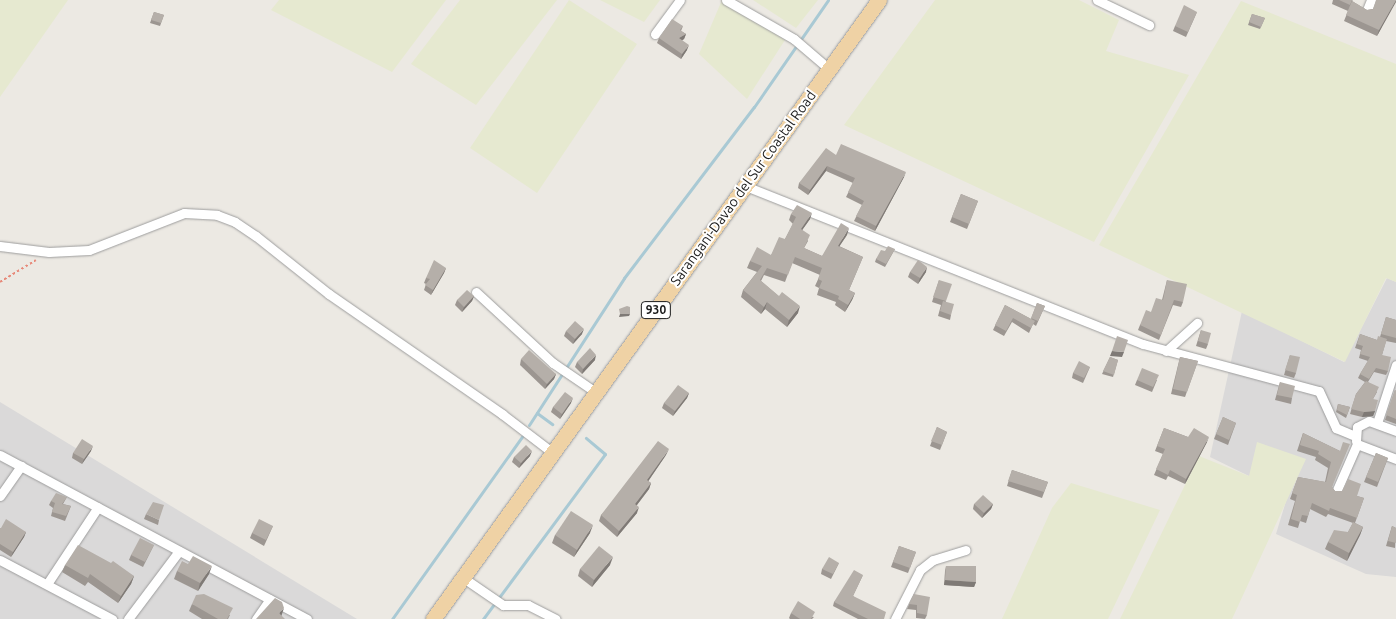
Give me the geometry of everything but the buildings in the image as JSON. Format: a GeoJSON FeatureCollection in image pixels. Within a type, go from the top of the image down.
{"type":"FeatureCollection","features":[{"type":"Feature","properties":{"kind":"main road","name":"Sarangani-Davao del Sur Coastal Road"},"geometry":{"type":"LineString","coordinates":[[432,619],[597,394],[743,185],[879,0]]}},
{"type":"Feature","properties":{"kind":"street"},"geometry":{"type":"LineString","coordinates":[[655,34],[680,0]]}},
{"type":"Feature","properties":{"kind":"street"},"geometry":{"type":"LineString","coordinates":[[726,0],[794,39],[828,69]]}},
{"type":"Feature","properties":{"kind":"street"},"geometry":{"type":"LineString","coordinates":[[1097,0],[1149,25]]}},
{"type":"Feature","properties":{"kind":"street"},"geometry":{"type":"LineString","coordinates":[[1367,10],[1371,0]]}},
{"type":"Feature","properties":{"kind":"street"},"geometry":{"type":"LineString","coordinates":[[743,185],[1098,328],[1166,351],[1319,391],[1336,428],[1396,459]]}},
{"type":"Feature","properties":{"kind":"street"},"geometry":{"type":"LineString","coordinates":[[0,246],[49,252],[89,250],[184,213],[217,215],[235,222],[329,294],[502,414],[553,453]]}},
{"type":"Feature","properties":{"kind":"street"},"geometry":{"type":"LineString","coordinates":[[476,292],[553,363],[597,394]]}},
{"type":"Feature","properties":{"kind":"street"},"geometry":{"type":"LineString","coordinates":[[1166,351],[1196,323]]}},
{"type":"Feature","properties":{"kind":"street"},"geometry":{"type":"LineString","coordinates":[[1377,423],[1396,365]]}},
{"type":"Feature","properties":{"kind":"street"},"geometry":{"type":"LineString","coordinates":[[1336,492],[1362,422],[1377,423],[1396,431]]}},
{"type":"Feature","properties":{"kind":"street"},"geometry":{"type":"LineString","coordinates":[[0,455],[307,619]]}},
{"type":"Feature","properties":{"kind":"street"},"geometry":{"type":"LineString","coordinates":[[0,496],[21,466]]}},
{"type":"Feature","properties":{"kind":"street"},"geometry":{"type":"LineString","coordinates":[[47,584],[98,507]]}},
{"type":"Feature","properties":{"kind":"street"},"geometry":{"type":"LineString","coordinates":[[128,619],[179,550]]}},
{"type":"Feature","properties":{"kind":"street"},"geometry":{"type":"LineString","coordinates":[[895,619],[920,570],[933,560],[965,550]]}},
{"type":"Feature","properties":{"kind":"street"},"geometry":{"type":"LineString","coordinates":[[0,560],[112,619]]}},
{"type":"Feature","properties":{"kind":"street"},"geometry":{"type":"LineString","coordinates":[[462,577],[503,604],[528,605],[556,619]]}},
{"type":"Feature","properties":{"kind":"street"},"geometry":{"type":"LineString","coordinates":[[256,619],[270,599]]}},
{"type":"Feature","properties":{"kind":"path"},"geometry":{"type":"LineString","coordinates":[[0,282],[49,252]]}},
{"type":"Feature","properties":{"kind":"shaded area"},"geometry":{"type":"Polygon","coordinates":[[[1387,278],[1396,282],[1396,577],[1366,574],[1276,534],[1286,501],[1305,459],[1249,476],[1210,457],[1242,311],[1344,362],[1387,278]]]}},
{"type":"Feature","properties":{"kind":"shaded area"},"geometry":{"type":"Polygon","coordinates":[[[0,402],[357,619],[0,619],[0,402]]]}},
{"type":"Feature","properties":{"kind":"green space"},"geometry":{"type":"Polygon","coordinates":[[[0,0],[68,0],[0,97],[0,0]]]}},
{"type":"Feature","properties":{"kind":"green space"},"geometry":{"type":"Polygon","coordinates":[[[279,0],[446,0],[392,72],[271,10],[279,0]]]}},
{"type":"Feature","properties":{"kind":"green space"},"geometry":{"type":"Polygon","coordinates":[[[460,0],[557,0],[476,105],[411,64],[460,0]]]}},
{"type":"Feature","properties":{"kind":"green space"},"geometry":{"type":"Polygon","coordinates":[[[569,0],[637,44],[537,193],[470,148],[569,0]]]}},
{"type":"Feature","properties":{"kind":"green space"},"geometry":{"type":"Polygon","coordinates":[[[600,0],[660,0],[644,22],[600,0]]]}},
{"type":"Feature","properties":{"kind":"green space"},"geometry":{"type":"Polygon","coordinates":[[[722,0],[785,40],[747,99],[699,54],[722,0]]]}},
{"type":"Feature","properties":{"kind":"green space"},"geometry":{"type":"Polygon","coordinates":[[[753,0],[818,0],[796,28],[753,0]]]}},
{"type":"Feature","properties":{"kind":"green space"},"geometry":{"type":"Polygon","coordinates":[[[935,0],[1079,0],[1119,20],[1106,51],[1189,75],[1094,242],[844,125],[935,0]]]}},
{"type":"Feature","properties":{"kind":"green space"},"geometry":{"type":"Polygon","coordinates":[[[1241,1],[1396,64],[1396,282],[1386,278],[1345,362],[1099,245],[1241,1]]]}},
{"type":"Feature","properties":{"kind":"green space"},"geometry":{"type":"Polygon","coordinates":[[[1257,442],[1306,459],[1232,619],[1120,619],[1199,456],[1249,476],[1257,442]]]}},
{"type":"Feature","properties":{"kind":"green space"},"geometry":{"type":"Polygon","coordinates":[[[1071,483],[1160,510],[1108,619],[1002,619],[1052,508],[1071,483]]]}},
{"type":"Feature","properties":{"kind":"waterway"},"geometry":{"type":"LineString","coordinates":[[529,425],[624,278],[754,107],[828,0]]}},
{"type":"Feature","properties":{"kind":"waterway"},"geometry":{"type":"LineString","coordinates":[[537,413],[552,424]]}},
{"type":"Feature","properties":{"kind":"waterway"},"geometry":{"type":"LineString","coordinates":[[392,619],[524,434]]}},
{"type":"Feature","properties":{"kind":"waterway"},"geometry":{"type":"LineString","coordinates":[[483,619],[605,454],[586,438]]}}]}
